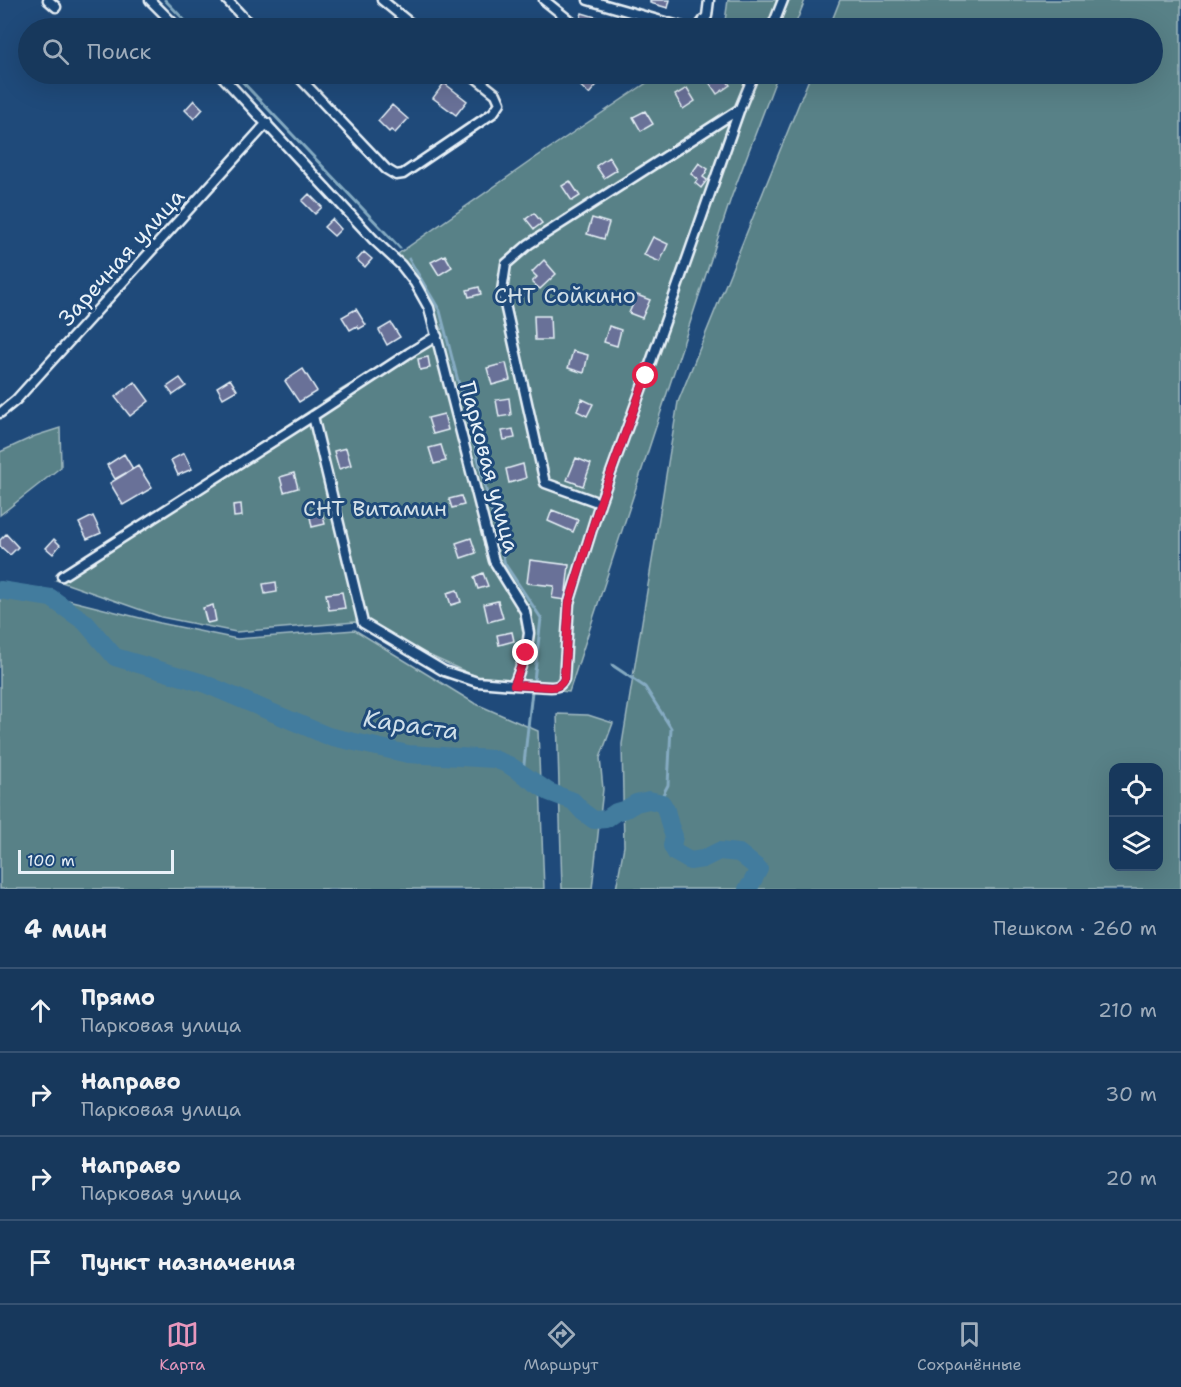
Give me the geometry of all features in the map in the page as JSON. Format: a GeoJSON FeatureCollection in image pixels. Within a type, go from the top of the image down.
{"type":"FeatureCollection","features":[{"type":"Feature","properties":{"kind":"street"},"geometry":{"type":"LineString","coordinates":[[48,0],[56,7]]}},
{"type":"Feature","properties":{"kind":"street"},"geometry":{"type":"LineString","coordinates":[[150,0],[168,18]]}},
{"type":"Feature","properties":{"kind":"street"},"geometry":{"type":"LineString","coordinates":[[226,0],[243,18]]}},
{"type":"Feature","properties":{"kind":"street"},"geometry":{"type":"LineString","coordinates":[[381,0],[404,18]]}},
{"type":"Feature","properties":{"kind":"street"},"geometry":{"type":"LineString","coordinates":[[544,0],[566,18]]}},
{"type":"Feature","properties":{"kind":"street"},"geometry":{"type":"LineString","coordinates":[[588,0],[651,18]]}},
{"type":"Feature","properties":{"kind":"street"},"geometry":{"type":"LineString","coordinates":[[706,18],[709,0]]}},
{"type":"Feature","properties":{"kind":"street"},"geometry":{"type":"LineString","coordinates":[[776,18],[783,0]]}},
{"type":"Feature","properties":{"kind":"street","name":"Парковая улица"},"geometry":{"type":"LineString","coordinates":[[230,84],[401,265],[415,283],[429,308],[494,561],[525,611],[529,633],[526,653],[514,685]]}},
{"type":"Feature","properties":{"kind":"street"},"geometry":{"type":"LineString","coordinates":[[305,84],[386,170],[396,175],[403,174],[493,113],[500,104],[496,94],[484,84]]}},
{"type":"Feature","properties":{"kind":"street"},"geometry":{"type":"LineString","coordinates":[[313,416],[363,623],[444,671],[477,682],[557,687],[561,685],[564,679],[569,603],[600,503],[750,84]]}},
{"type":"Feature","properties":{"kind":"street"},"geometry":{"type":"LineString","coordinates":[[600,503],[545,483],[502,291],[506,264],[529,244],[740,108]]}},
{"type":"Feature","properties":{"kind":"street","name":"Заречная улица"},"geometry":{"type":"LineString","coordinates":[[0,413],[16,400],[267,123]]}},
{"type":"Feature","properties":{"kind":"street"},"geometry":{"type":"LineString","coordinates":[[62,576],[437,336]]}},
{"type":"Feature","properties":{"kind":"green space"},"geometry":{"type":"Polygon","coordinates":[[[728,0],[805,0],[798,18],[725,18],[728,0]]]}},
{"type":"Feature","properties":{"kind":"green space"},"geometry":{"type":"Polygon","coordinates":[[[840,0],[1181,0],[1181,889],[616,889],[624,846],[622,744],[678,402],[807,84],[1163,84],[1163,18],[833,18],[840,0]]]}},
{"type":"Feature","properties":{"kind":"green space"},"geometry":{"type":"Polygon","coordinates":[[[645,84],[774,84],[731,198],[569,692],[493,684],[355,622],[236,632],[161,617],[56,580],[341,390],[442,329],[398,254],[645,84]]]}},
{"type":"Feature","properties":{"kind":"green space"},"geometry":{"type":"Polygon","coordinates":[[[60,428],[61,467],[0,515],[0,452],[35,436],[60,428]]]}},
{"type":"Feature","properties":{"kind":"green space"},"geometry":{"type":"Polygon","coordinates":[[[0,583],[160,623],[237,639],[355,630],[474,703],[538,731],[544,889],[0,889],[0,583]]]}},
{"type":"Feature","properties":{"kind":"green space"},"geometry":{"type":"Polygon","coordinates":[[[557,714],[588,715],[613,723],[600,758],[603,789],[592,889],[562,889],[557,714]]]}},
{"type":"Feature","properties":{"kind":"building"},"geometry":{"type":"Polygon","coordinates":[[[650,0],[670,0],[668,8],[650,3],[650,0]]]}},
{"type":"Feature","properties":{"kind":"building"},"geometry":{"type":"Polygon","coordinates":[[[582,13],[599,18],[580,18],[582,13]]]}},
{"type":"Feature","properties":{"kind":"building"},"geometry":{"type":"Polygon","coordinates":[[[445,84],[467,101],[456,115],[433,98],[445,84]]]}},
{"type":"Feature","properties":{"kind":"building"},"geometry":{"type":"Polygon","coordinates":[[[578,84],[597,84],[589,94],[578,84]]]}},
{"type":"Feature","properties":{"kind":"building"},"geometry":{"type":"Polygon","coordinates":[[[710,84],[729,84],[730,85],[717,94],[710,84]]]}},
{"type":"Feature","properties":{"kind":"building"},"geometry":{"type":"Polygon","coordinates":[[[687,88],[695,101],[683,109],[675,95],[687,88]]]}},
{"type":"Feature","properties":{"kind":"building"},"geometry":{"type":"Polygon","coordinates":[[[194,100],[203,109],[194,119],[185,110],[194,100]]]}},
{"type":"Feature","properties":{"kind":"building"},"geometry":{"type":"Polygon","coordinates":[[[392,105],[408,119],[395,133],[391,130],[389,132],[378,121],[392,105]]]}},
{"type":"Feature","properties":{"kind":"building"},"geometry":{"type":"Polygon","coordinates":[[[645,111],[653,124],[641,131],[633,117],[645,111]]]}},
{"type":"Feature","properties":{"kind":"building"},"geometry":{"type":"Polygon","coordinates":[[[609,157],[617,170],[604,178],[596,166],[609,157]]]}},
{"type":"Feature","properties":{"kind":"building"},"geometry":{"type":"Polygon","coordinates":[[[699,163],[708,169],[703,177],[707,180],[701,188],[695,183],[698,179],[691,174],[699,163]]]}},
{"type":"Feature","properties":{"kind":"building"},"geometry":{"type":"Polygon","coordinates":[[[570,181],[580,196],[572,201],[562,186],[570,181]]]}},
{"type":"Feature","properties":{"kind":"building"},"geometry":{"type":"Polygon","coordinates":[[[309,194],[322,207],[315,214],[302,201],[309,194]]]}},
{"type":"Feature","properties":{"kind":"building"},"geometry":{"type":"Polygon","coordinates":[[[534,213],[542,223],[534,229],[526,219],[534,213]]]}},
{"type":"Feature","properties":{"kind":"building"},"geometry":{"type":"Polygon","coordinates":[[[592,218],[609,223],[604,239],[587,234],[592,218]]]}},
{"type":"Feature","properties":{"kind":"building"},"geometry":{"type":"Polygon","coordinates":[[[332,219],[341,229],[334,236],[324,227],[332,219]]]}},
{"type":"Feature","properties":{"kind":"building"},"geometry":{"type":"Polygon","coordinates":[[[653,237],[668,244],[660,262],[644,255],[653,237]]]}},
{"type":"Feature","properties":{"kind":"building"},"geometry":{"type":"Polygon","coordinates":[[[364,252],[372,259],[365,267],[357,260],[364,252]]]}},
{"type":"Feature","properties":{"kind":"building"},"geometry":{"type":"Polygon","coordinates":[[[445,255],[452,267],[439,275],[431,262],[445,255]]]}},
{"type":"Feature","properties":{"kind":"building"},"geometry":{"type":"Polygon","coordinates":[[[544,260],[556,274],[540,289],[532,282],[537,277],[532,272],[544,260]]]}},
{"type":"Feature","properties":{"kind":"building"},"geometry":{"type":"Polygon","coordinates":[[[479,287],[481,294],[469,297],[467,290],[479,287]]]}},
{"type":"Feature","properties":{"kind":"building"},"geometry":{"type":"Polygon","coordinates":[[[637,295],[650,300],[642,318],[629,313],[637,295]]]}},
{"type":"Feature","properties":{"kind":"building"},"geometry":{"type":"Polygon","coordinates":[[[356,309],[366,325],[350,330],[342,317],[356,309]]]}},
{"type":"Feature","properties":{"kind":"building"},"geometry":{"type":"Polygon","coordinates":[[[534,316],[550,316],[551,340],[535,340],[534,316]]]}},
{"type":"Feature","properties":{"kind":"building"},"geometry":{"type":"Polygon","coordinates":[[[391,323],[400,337],[387,345],[379,330],[391,323]]]}},
{"type":"Feature","properties":{"kind":"building"},"geometry":{"type":"Polygon","coordinates":[[[609,326],[621,330],[617,346],[604,342],[609,326]]]}},
{"type":"Feature","properties":{"kind":"building"},"geometry":{"type":"Polygon","coordinates":[[[573,351],[588,355],[584,373],[568,368],[573,351]]]}},
{"type":"Feature","properties":{"kind":"building"},"geometry":{"type":"Polygon","coordinates":[[[428,357],[430,368],[420,370],[418,359],[428,357]]]}},
{"type":"Feature","properties":{"kind":"building"},"geometry":{"type":"Polygon","coordinates":[[[506,363],[510,380],[492,385],[487,368],[506,363]]]}},
{"type":"Feature","properties":{"kind":"building"},"geometry":{"type":"Polygon","coordinates":[[[303,369],[317,391],[299,402],[285,381],[303,369]]]}},
{"type":"Feature","properties":{"kind":"building"},"geometry":{"type":"Polygon","coordinates":[[[180,378],[186,386],[173,395],[167,387],[180,378]]]}},
{"type":"Feature","properties":{"kind":"building"},"geometry":{"type":"Polygon","coordinates":[[[230,379],[237,390],[223,398],[217,387],[230,379]]]}},
{"type":"Feature","properties":{"kind":"building"},"geometry":{"type":"Polygon","coordinates":[[[135,382],[149,401],[130,416],[115,397],[135,382]]]}},
{"type":"Feature","properties":{"kind":"building"},"geometry":{"type":"Polygon","coordinates":[[[509,398],[511,415],[499,417],[496,400],[509,398]]]}},
{"type":"Feature","properties":{"kind":"building"},"geometry":{"type":"Polygon","coordinates":[[[582,399],[593,404],[587,416],[577,411],[582,399]]]}},
{"type":"Feature","properties":{"kind":"building"},"geometry":{"type":"Polygon","coordinates":[[[444,414],[448,430],[433,434],[428,418],[444,414]]]}},
{"type":"Feature","properties":{"kind":"building"},"geometry":{"type":"Polygon","coordinates":[[[513,429],[515,438],[504,440],[502,431],[513,429]]]}},
{"type":"Feature","properties":{"kind":"building"},"geometry":{"type":"Polygon","coordinates":[[[441,445],[446,461],[434,464],[429,448],[441,445]]]}},
{"type":"Feature","properties":{"kind":"building"},"geometry":{"type":"Polygon","coordinates":[[[346,448],[351,465],[339,469],[334,451],[346,448]]]}},
{"type":"Feature","properties":{"kind":"building"},"geometry":{"type":"Polygon","coordinates":[[[184,453],[192,469],[178,475],[171,460],[184,453]]]}},
{"type":"Feature","properties":{"kind":"building"},"geometry":{"type":"Polygon","coordinates":[[[124,454],[133,469],[115,479],[107,465],[124,454]]]}},
{"type":"Feature","properties":{"kind":"building"},"geometry":{"type":"Polygon","coordinates":[[[576,458],[591,464],[583,486],[567,480],[576,458]]]}},
{"type":"Feature","properties":{"kind":"building"},"geometry":{"type":"Polygon","coordinates":[[[523,464],[526,478],[509,483],[506,469],[523,464]]]}},
{"type":"Feature","properties":{"kind":"building"},"geometry":{"type":"Polygon","coordinates":[[[138,466],[152,488],[123,505],[110,483],[138,466]]]}},
{"type":"Feature","properties":{"kind":"building"},"geometry":{"type":"Polygon","coordinates":[[[294,473],[298,488],[284,492],[280,477],[294,473]]]}},
{"type":"Feature","properties":{"kind":"building"},"geometry":{"type":"Polygon","coordinates":[[[461,496],[464,505],[452,508],[449,499],[461,496]]]}},
{"type":"Feature","properties":{"kind":"building"},"geometry":{"type":"Polygon","coordinates":[[[241,504],[242,516],[234,517],[233,505],[241,504]]]}},
{"type":"Feature","properties":{"kind":"building"},"geometry":{"type":"Polygon","coordinates":[[[321,509],[325,524],[312,527],[309,512],[321,509]]]}},
{"type":"Feature","properties":{"kind":"building"},"geometry":{"type":"Polygon","coordinates":[[[552,510],[578,520],[573,532],[548,521],[552,510]]]}},
{"type":"Feature","properties":{"kind":"building"},"geometry":{"type":"Polygon","coordinates":[[[93,516],[101,533],[87,539],[79,523],[93,516]]]}},
{"type":"Feature","properties":{"kind":"building"},"geometry":{"type":"Polygon","coordinates":[[[6,534],[18,547],[10,555],[0,546],[0,540],[6,534]]]}},
{"type":"Feature","properties":{"kind":"building"},"geometry":{"type":"Polygon","coordinates":[[[471,538],[476,553],[461,558],[456,543],[471,538]]]}},
{"type":"Feature","properties":{"kind":"building"},"geometry":{"type":"Polygon","coordinates":[[[54,539],[60,545],[53,554],[46,548],[54,539]]]}},
{"type":"Feature","properties":{"kind":"building"},"geometry":{"type":"Polygon","coordinates":[[[530,560],[569,565],[565,600],[552,598],[554,586],[527,583],[530,560]]]}},
{"type":"Feature","properties":{"kind":"building"},"geometry":{"type":"Polygon","coordinates":[[[483,573],[488,586],[478,589],[474,577],[483,573]]]}},
{"type":"Feature","properties":{"kind":"building"},"geometry":{"type":"Polygon","coordinates":[[[276,582],[277,592],[265,594],[263,584],[276,582]]]}},
{"type":"Feature","properties":{"kind":"building"},"geometry":{"type":"Polygon","coordinates":[[[457,590],[461,602],[451,605],[447,593],[457,590]]]}},
{"type":"Feature","properties":{"kind":"building"},"geometry":{"type":"Polygon","coordinates":[[[342,592],[345,608],[329,610],[326,594],[342,592]]]}},
{"type":"Feature","properties":{"kind":"building"},"geometry":{"type":"Polygon","coordinates":[[[498,601],[503,618],[488,622],[484,604],[498,601]]]}},
{"type":"Feature","properties":{"kind":"building"},"geometry":{"type":"Polygon","coordinates":[[[213,605],[216,621],[207,623],[203,608],[213,605]]]}},
{"type":"Feature","properties":{"kind":"building"},"geometry":{"type":"Polygon","coordinates":[[[512,632],[514,641],[499,645],[497,635],[512,632]]]}},
{"type":"Feature","properties":{"kind":"waterway"},"geometry":{"type":"LineString","coordinates":[[165,0],[182,18]]}},
{"type":"Feature","properties":{"kind":"waterway"},"geometry":{"type":"LineString","coordinates":[[244,84],[400,248]]}},
{"type":"Feature","properties":{"kind":"waterway"},"geometry":{"type":"LineString","coordinates":[[409,259],[440,311],[505,564],[541,618],[534,681]]}},
{"type":"Feature","properties":{"kind":"waterway","name":"Караста"},"geometry":{"type":"LineString","coordinates":[[0,590],[51,598],[85,622],[115,657],[203,683],[328,736],[408,754],[494,759],[509,765],[549,792],[573,801],[594,820],[606,819],[636,803],[649,800],[662,803],[674,836],[672,846],[676,853],[690,861],[703,859],[719,851],[739,853],[759,869],[747,889]]}},
{"type":"Feature","properties":{"kind":"waterway"},"geometry":{"type":"LineString","coordinates":[[612,665],[645,687],[671,728],[668,785],[659,802]]}},
{"type":"Feature","properties":{"kind":"waterway"},"geometry":{"type":"LineString","coordinates":[[523,773],[532,691]]}},
{"type":"Feature","properties":{"kind":"route"},"geometry":{"type":"LineString","coordinates":[[526,653],[514,685],[557,687],[561,685],[564,679],[569,603],[600,503],[646,376]]}},
{"type":"Feature","properties":{"kind":"park label","name":"СНТ Сойкино"},"geometry":{"type":"Point","coordinates":[565,295]}},
{"type":"Feature","properties":{"kind":"park label","name":"СНТ Витамин"},"geometry":{"type":"Point","coordinates":[375,508]}}]}
